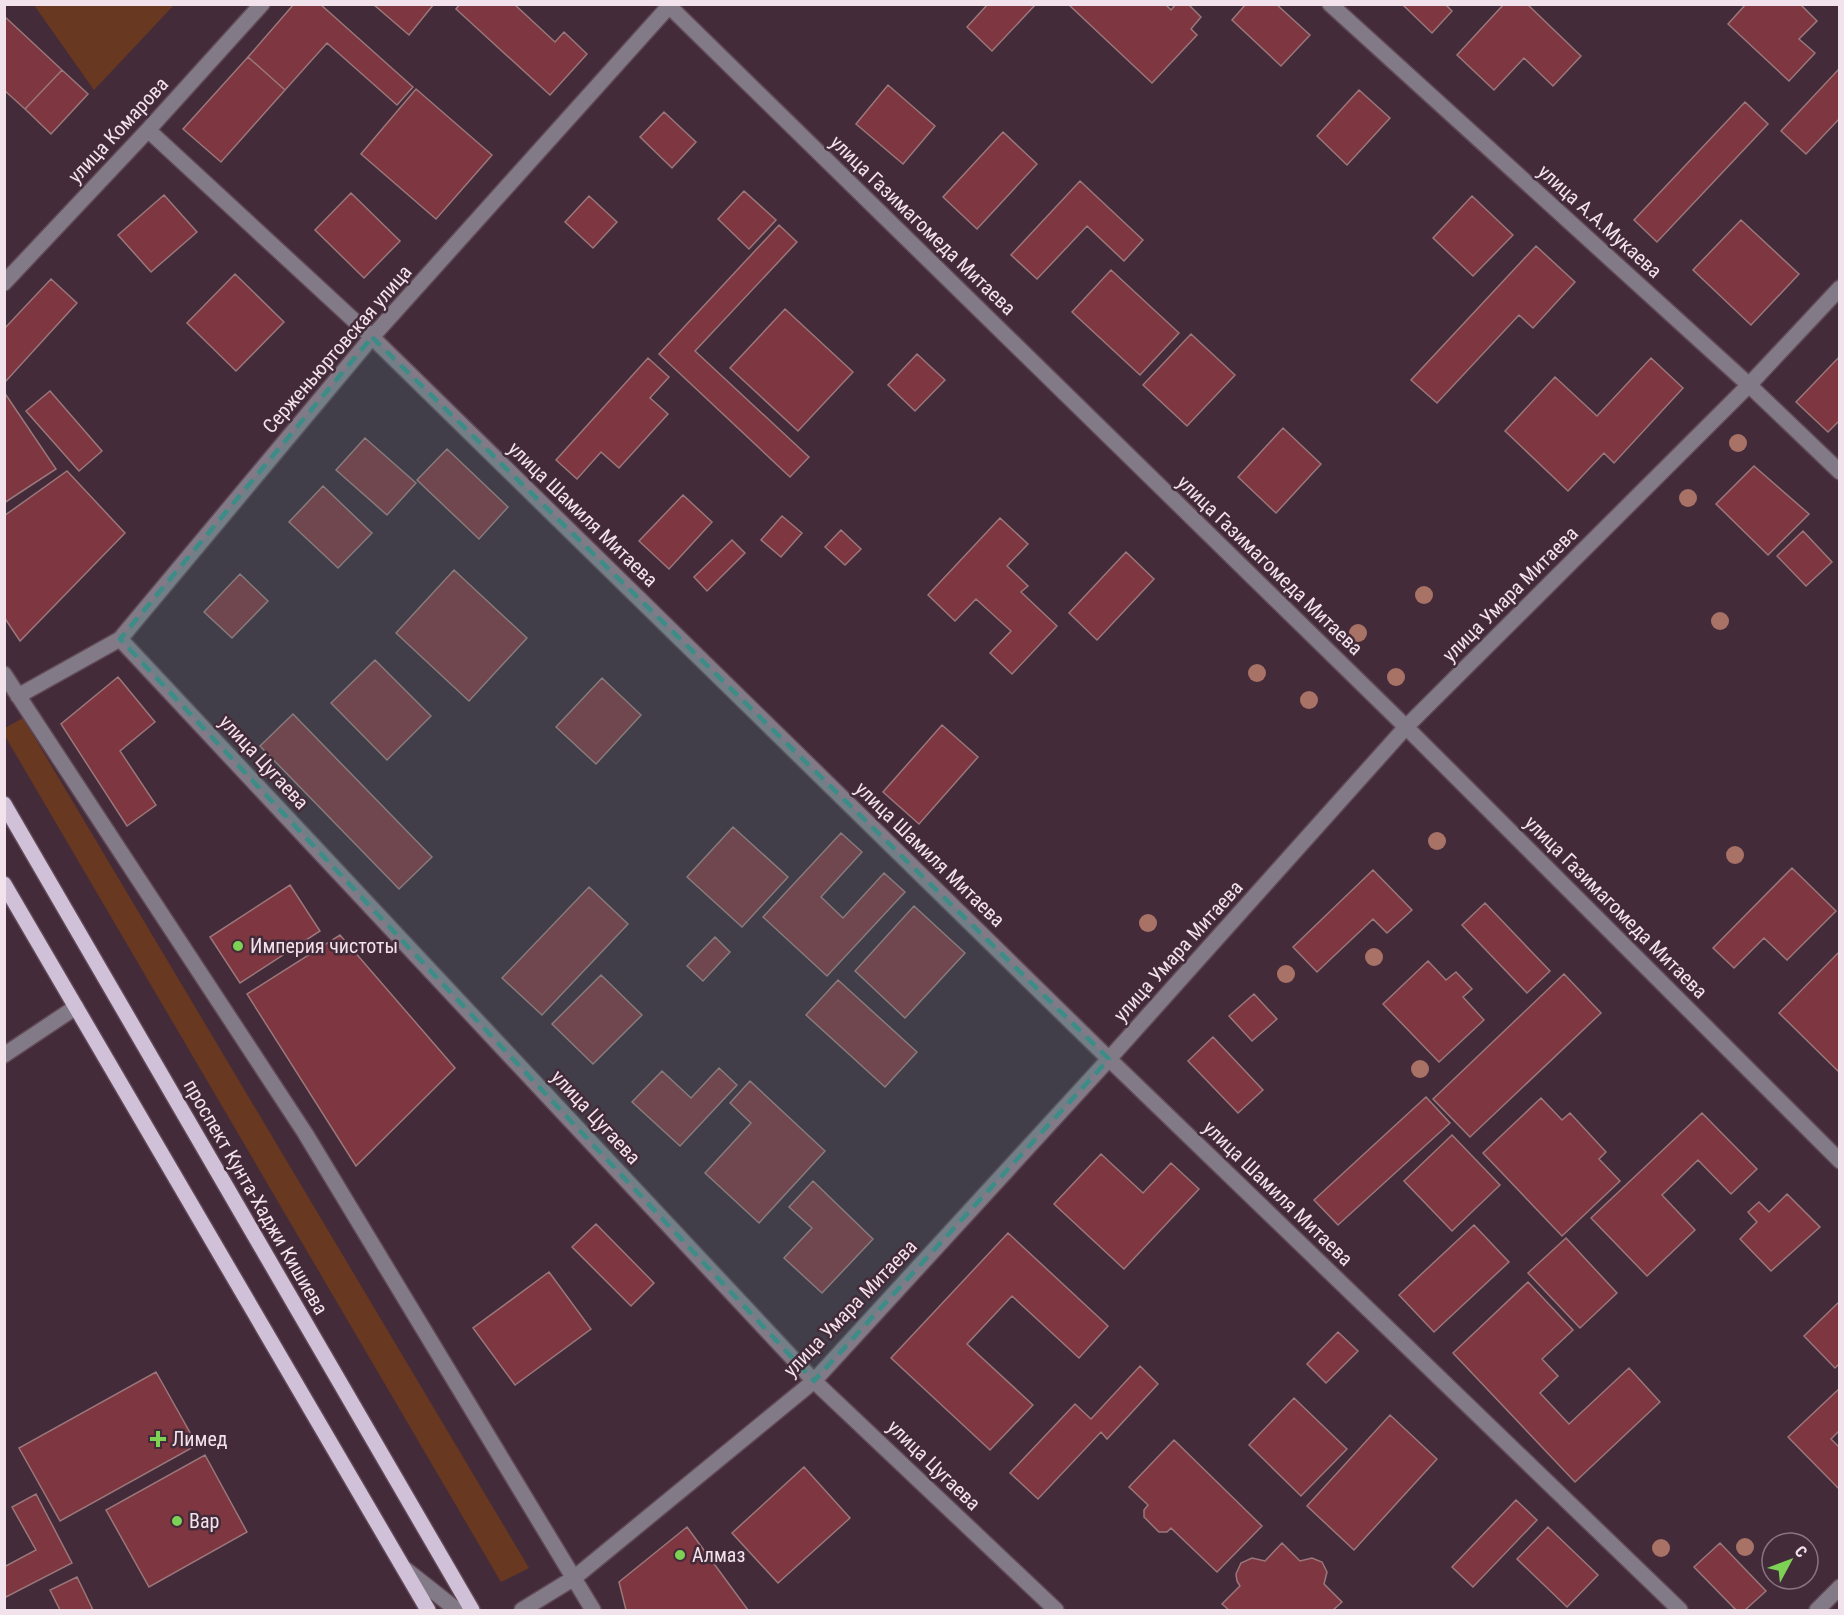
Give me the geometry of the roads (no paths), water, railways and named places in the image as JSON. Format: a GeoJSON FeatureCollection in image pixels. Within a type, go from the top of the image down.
{"type":"FeatureCollection","features":[{"type":"Feature","properties":{"kind":"main road","name":"проспект Кунта-Хаджи Кишиева"},"geometry":{"type":"LineString","coordinates":[[4,804],[472,1611]]}},
{"type":"Feature","properties":{"kind":"main road"},"geometry":{"type":"LineString","coordinates":[[4,884],[428,1611]]}},
{"type":"Feature","properties":{"kind":"street","name":"улица Комарова"},"geometry":{"type":"LineString","coordinates":[[4,283],[148,130],[262,4]]}},
{"type":"Feature","properties":{"kind":"street","name":"улица А.А.Мукаева"},"geometry":{"type":"LineString","coordinates":[[1330,4],[1749,385],[1839,472]]}},
{"type":"Feature","properties":{"kind":"street","name":"Серженьюртовская улица"},"geometry":{"type":"LineString","coordinates":[[18,696],[120,639],[372,337],[669,5]]}},
{"type":"Feature","properties":{"kind":"street","name":"улица Газимагомеда Митаева"},"geometry":{"type":"LineString","coordinates":[[669,5],[1406,727],[1839,1161]]}},
{"type":"Feature","properties":{"kind":"street","name":"улица Шамиля Митаева"},"geometry":{"type":"LineString","coordinates":[[148,130],[372,337],[1110,1059],[1680,1611]]}},
{"type":"Feature","properties":{"kind":"street","name":"улица Умара Митаева"},"geometry":{"type":"LineString","coordinates":[[522,1611],[574,1578],[814,1381],[1110,1059],[1406,727],[1749,385],[1839,288]]}},
{"type":"Feature","properties":{"kind":"street","name":"улица Цугаева"},"geometry":{"type":"LineString","coordinates":[[120,639],[814,1381],[1056,1611]]}},
{"type":"Feature","properties":{"kind":"street"},"geometry":{"type":"LineString","coordinates":[[4,674],[305,1133],[593,1611]]}},
{"type":"Feature","properties":{"kind":"street"},"geometry":{"type":"LineString","coordinates":[[4,1055],[76,1007]]}},
{"type":"Feature","properties":{"kind":"street"},"geometry":{"type":"LineString","coordinates":[[402,1566],[457,1611]]}},
{"type":"Feature","properties":{"kind":"street"},"geometry":{"type":"LineString","coordinates":[[1817,1611],[1839,1587]]}},
{"type":"Feature","properties":{"kind":"place","name":"Империя чистоты"},"geometry":{"type":"Point","coordinates":[238,946]}},
{"type":"Feature","properties":{"kind":"place","name":"Лимед"},"geometry":{"type":"Point","coordinates":[158,1439]}},
{"type":"Feature","properties":{"kind":"place","name":"Вар"},"geometry":{"type":"Point","coordinates":[177,1521]}},
{"type":"Feature","properties":{"kind":"place","name":"Алмаз"},"geometry":{"type":"Point","coordinates":[680,1555]}}]}
